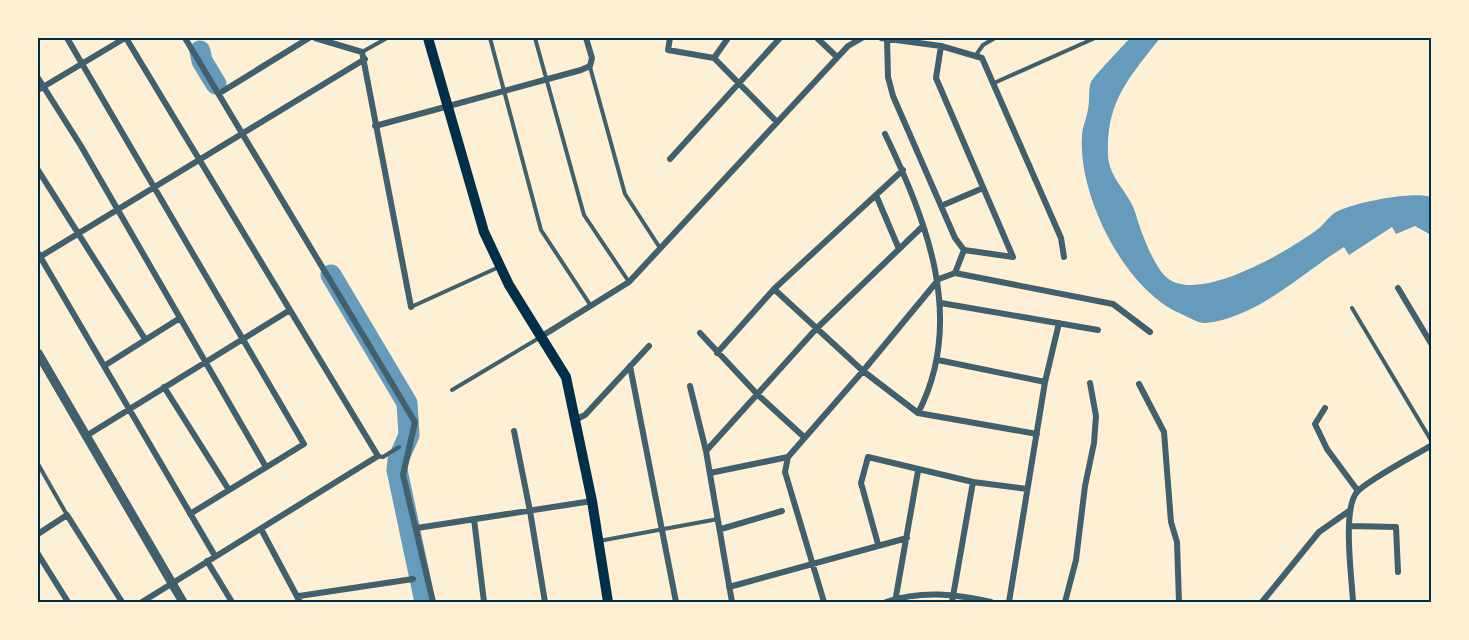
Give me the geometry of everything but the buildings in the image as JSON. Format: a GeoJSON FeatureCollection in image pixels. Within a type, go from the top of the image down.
{"type":"FeatureCollection","features":[{"type":"Feature","properties":{"kind":"main road"},"geometry":{"type":"LineString","coordinates":[[428,38],[484,232],[499,266],[566,377],[592,501],[608,603]]}},
{"type":"Feature","properties":{"kind":"street"},"geometry":{"type":"LineString","coordinates":[[68,38],[304,444],[190,514]]}},
{"type":"Feature","properties":{"kind":"street"},"geometry":{"type":"LineString","coordinates":[[40,88],[126,38],[378,456],[142,603]]}},
{"type":"Feature","properties":{"kind":"street"},"geometry":{"type":"LineString","coordinates":[[185,38],[415,422],[403,475],[433,603]]}},
{"type":"Feature","properties":{"kind":"street"},"geometry":{"type":"LineString","coordinates":[[223,91],[309,38]]}},
{"type":"Feature","properties":{"kind":"street"},"geometry":{"type":"LineString","coordinates":[[315,38],[362,52],[365,59],[375,126],[411,307]]}},
{"type":"Feature","properties":{"kind":"street"},"geometry":{"type":"LineString","coordinates":[[375,126],[547,80],[590,66],[592,58],[586,38]]}},
{"type":"Feature","properties":{"kind":"street"},"geometry":{"type":"LineString","coordinates":[[670,38],[668,50],[714,58],[776,121]]}},
{"type":"Feature","properties":{"kind":"street"},"geometry":{"type":"LineString","coordinates":[[714,58],[728,38]]}},
{"type":"Feature","properties":{"kind":"street"},"geometry":{"type":"LineString","coordinates":[[670,159],[780,38]]}},
{"type":"Feature","properties":{"kind":"street"},"geometry":{"type":"LineString","coordinates":[[817,38],[837,57]]}},
{"type":"Feature","properties":{"kind":"street"},"geometry":{"type":"LineString","coordinates":[[542,336],[592,308],[630,282],[776,121],[848,46],[862,38]]}},
{"type":"Feature","properties":{"kind":"street"},"geometry":{"type":"LineString","coordinates":[[881,38],[940,46],[976,55],[986,65],[1061,238],[1064,257]]}},
{"type":"Feature","properties":{"kind":"street"},"geometry":{"type":"LineString","coordinates":[[887,38],[888,77],[893,96],[941,206],[964,250],[955,273]]}},
{"type":"Feature","properties":{"kind":"street"},"geometry":{"type":"LineString","coordinates":[[940,46],[936,78],[1013,257],[964,250]]}},
{"type":"Feature","properties":{"kind":"street"},"geometry":{"type":"LineString","coordinates":[[215,556],[38,256],[80,234],[153,187],[365,59]]}},
{"type":"Feature","properties":{"kind":"street"},"geometry":{"type":"LineString","coordinates":[[38,78],[40,88],[81,146],[266,467]]}},
{"type":"Feature","properties":{"kind":"street"},"geometry":{"type":"LineString","coordinates":[[885,134],[903,170],[939,279],[941,303],[938,360],[930,390],[918,413]]}},
{"type":"Feature","properties":{"kind":"street"},"geometry":{"type":"LineString","coordinates":[[38,170],[145,339]]}},
{"type":"Feature","properties":{"kind":"street"},"geometry":{"type":"LineString","coordinates":[[717,353],[774,289],[903,170]]}},
{"type":"Feature","properties":{"kind":"street"},"geometry":{"type":"LineString","coordinates":[[941,206],[982,188]]}},
{"type":"Feature","properties":{"kind":"street"},"geometry":{"type":"LineString","coordinates":[[876,195],[899,249]]}},
{"type":"Feature","properties":{"kind":"street"},"geometry":{"type":"LineString","coordinates":[[706,451],[816,329],[922,227]]}},
{"type":"Feature","properties":{"kind":"street"},"geometry":{"type":"LineString","coordinates":[[824,603],[785,472],[788,457],[939,279],[955,273],[1113,304],[1150,333]]}},
{"type":"Feature","properties":{"kind":"street"},"geometry":{"type":"LineString","coordinates":[[1398,288],[1431,345]]}},
{"type":"Feature","properties":{"kind":"street"},"geometry":{"type":"LineString","coordinates":[[774,289],[863,371],[918,413],[1036,434]]}},
{"type":"Feature","properties":{"kind":"street"},"geometry":{"type":"LineString","coordinates":[[941,303],[1098,330]]}},
{"type":"Feature","properties":{"kind":"street"},"geometry":{"type":"LineString","coordinates":[[86,436],[290,310]]}},
{"type":"Feature","properties":{"kind":"street"},"geometry":{"type":"LineString","coordinates":[[104,366],[180,318]]}},
{"type":"Feature","properties":{"kind":"street"},"geometry":{"type":"LineString","coordinates":[[1009,603],[1045,382],[1059,322]]}},
{"type":"Feature","properties":{"kind":"street"},"geometry":{"type":"LineString","coordinates":[[700,333],[757,394],[804,437]]}},
{"type":"Feature","properties":{"kind":"street"},"geometry":{"type":"LineString","coordinates":[[575,420],[585,415],[649,346]]}},
{"type":"Feature","properties":{"kind":"street"},"geometry":{"type":"LineString","coordinates":[[38,353],[41,368],[86,436],[183,603]]}},
{"type":"Feature","properties":{"kind":"street"},"geometry":{"type":"LineString","coordinates":[[938,360],[1045,382]]}},
{"type":"Feature","properties":{"kind":"street"},"geometry":{"type":"LineString","coordinates":[[630,366],[676,603]]}},
{"type":"Feature","properties":{"kind":"street"},"geometry":{"type":"LineString","coordinates":[[1065,603],[1076,560],[1082,506],[1094,442],[1096,416],[1090,383]]}},
{"type":"Feature","properties":{"kind":"street"},"geometry":{"type":"LineString","coordinates":[[1139,384],[1164,432],[1171,522],[1177,543],[1179,603]]}},
{"type":"Feature","properties":{"kind":"street"},"geometry":{"type":"LineString","coordinates":[[690,386],[706,451],[732,603]]}},
{"type":"Feature","properties":{"kind":"street"},"geometry":{"type":"LineString","coordinates":[[164,387],[229,490]]}},
{"type":"Feature","properties":{"kind":"street"},"geometry":{"type":"LineString","coordinates":[[1325,408],[1315,424],[1327,450],[1358,491]]}},
{"type":"Feature","properties":{"kind":"street"},"geometry":{"type":"LineString","coordinates":[[514,431],[545,603]]}},
{"type":"Feature","properties":{"kind":"street"},"geometry":{"type":"LineString","coordinates":[[1353,603],[1349,511],[1358,491],[1431,444]]}},
{"type":"Feature","properties":{"kind":"street"},"geometry":{"type":"LineString","coordinates":[[710,473],[788,457]]}},
{"type":"Feature","properties":{"kind":"street"},"geometry":{"type":"LineString","coordinates":[[878,544],[861,483],[868,457],[918,471],[973,482],[1027,489]]}},
{"type":"Feature","properties":{"kind":"street"},"geometry":{"type":"LineString","coordinates":[[895,601],[918,471]]}},
{"type":"Feature","properties":{"kind":"street"},"geometry":{"type":"LineString","coordinates":[[952,603],[973,482]]}},
{"type":"Feature","properties":{"kind":"street"},"geometry":{"type":"LineString","coordinates":[[417,528],[592,501]]}},
{"type":"Feature","properties":{"kind":"street"},"geometry":{"type":"LineString","coordinates":[[721,529],[782,511]]}},
{"type":"Feature","properties":{"kind":"street"},"geometry":{"type":"LineString","coordinates":[[1262,603],[1319,532],[1349,511]]}},
{"type":"Feature","properties":{"kind":"street"},"geometry":{"type":"LineString","coordinates":[[38,534],[67,515],[122,603]]}},
{"type":"Feature","properties":{"kind":"street"},"geometry":{"type":"LineString","coordinates":[[474,519],[484,603]]}},
{"type":"Feature","properties":{"kind":"street"},"geometry":{"type":"LineString","coordinates":[[1350,526],[1396,527],[1398,572]]}},
{"type":"Feature","properties":{"kind":"street"},"geometry":{"type":"LineString","coordinates":[[261,530],[300,599],[413,579]]}},
{"type":"Feature","properties":{"kind":"street"},"geometry":{"type":"LineString","coordinates":[[729,586],[907,538]]}},
{"type":"Feature","properties":{"kind":"street"},"geometry":{"type":"LineString","coordinates":[[38,554],[68,603]]}},
{"type":"Feature","properties":{"kind":"street"},"geometry":{"type":"LineString","coordinates":[[207,561],[232,603]]}},
{"type":"Feature","properties":{"kind":"street"},"geometry":{"type":"LineString","coordinates":[[886,603],[954,594],[991,603]]}},
{"type":"Feature","properties":{"kind":"lane"},"geometry":{"type":"LineString","coordinates":[[362,52],[387,38]]}},
{"type":"Feature","properties":{"kind":"lane"},"geometry":{"type":"LineString","coordinates":[[490,38],[541,230],[592,308]]}},
{"type":"Feature","properties":{"kind":"lane"},"geometry":{"type":"LineString","coordinates":[[535,38],[584,215],[630,282]]}},
{"type":"Feature","properties":{"kind":"lane"},"geometry":{"type":"LineString","coordinates":[[976,55],[983,45],[995,38]]}},
{"type":"Feature","properties":{"kind":"lane"},"geometry":{"type":"LineString","coordinates":[[994,83],[1095,38]]}},
{"type":"Feature","properties":{"kind":"lane"},"geometry":{"type":"LineString","coordinates":[[590,66],[625,194],[661,248]]}},
{"type":"Feature","properties":{"kind":"lane"},"geometry":{"type":"LineString","coordinates":[[411,307],[499,266]]}},
{"type":"Feature","properties":{"kind":"lane"},"geometry":{"type":"LineString","coordinates":[[1352,308],[1431,444]]}},
{"type":"Feature","properties":{"kind":"lane"},"geometry":{"type":"LineString","coordinates":[[452,390],[542,336]]}},
{"type":"Feature","properties":{"kind":"lane"},"geometry":{"type":"LineString","coordinates":[[378,456],[383,457],[399,447]]}},
{"type":"Feature","properties":{"kind":"lane"},"geometry":{"type":"LineString","coordinates":[[38,464],[67,515]]}},
{"type":"Feature","properties":{"kind":"lane"},"geometry":{"type":"LineString","coordinates":[[598,541],[719,519]]}},
{"type":"Feature","properties":{"kind":"water"},"geometry":{"type":"Polygon","coordinates":[[[1130,38],[1160,38],[1129,78],[1115,105],[1108,136],[1109,164],[1133,207],[1152,256],[1165,276],[1179,284],[1198,285],[1243,272],[1287,250],[1318,229],[1332,214],[1358,204],[1385,198],[1411,195],[1431,197],[1431,235],[1415,226],[1396,234],[1392,227],[1349,255],[1344,247],[1278,293],[1225,319],[1199,322],[1157,299],[1139,282],[1122,260],[1108,236],[1096,211],[1083,159],[1082,133],[1091,82],[1130,38]]]}},
{"type":"Feature","properties":{"kind":"waterway"},"geometry":{"type":"LineString","coordinates":[[200,51],[202,61],[216,84]]}},
{"type":"Feature","properties":{"kind":"waterway"},"geometry":{"type":"LineString","coordinates":[[331,275],[407,403],[409,435],[398,460],[397,470],[425,602]]}}]}
